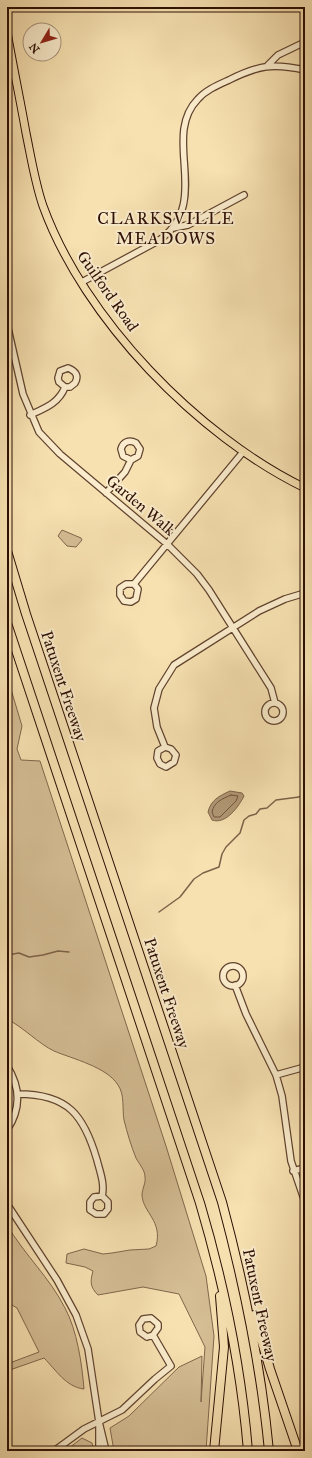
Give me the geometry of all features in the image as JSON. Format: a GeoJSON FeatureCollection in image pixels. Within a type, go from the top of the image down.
{"type":"FeatureCollection","features":[{"type":"Feature","properties":{"kind":"highway","name":"Patuxent Freeway"},"geometry":{"type":"LineString","coordinates":[[7,551],[28,622],[222,1202],[237,1259],[255,1340],[269,1451]]}},
{"type":"Feature","properties":{"kind":"highway","name":"Patuxent Freeway"},"geometry":{"type":"LineString","coordinates":[[7,623],[200,1203],[214,1252],[228,1314],[241,1386],[248,1451]]}},
{"type":"Feature","properties":{"kind":"highway"},"geometry":{"type":"LineString","coordinates":[[200,1203],[223,1318],[223,1367],[214,1451]]}},
{"type":"Feature","properties":{"kind":"highway"},"geometry":{"type":"LineString","coordinates":[[237,1259],[270,1369],[298,1451]]}},
{"type":"Feature","properties":{"kind":"main road","name":"Guilford Road"},"geometry":{"type":"LineString","coordinates":[[7,32],[33,170],[43,204],[62,250],[82,282],[116,330],[143,362],[200,417],[243,452],[305,488]]}},
{"type":"Feature","properties":{"kind":"street"},"geometry":{"type":"LineString","coordinates":[[268,65],[278,55],[305,42]]}},
{"type":"Feature","properties":{"kind":"street"},"geometry":{"type":"LineString","coordinates":[[82,282],[158,241],[173,228],[179,219],[185,199],[184,135],[186,121],[193,105],[204,94],[220,84],[252,69],[268,65],[305,70]]}},
{"type":"Feature","properties":{"kind":"street"},"geometry":{"type":"LineString","coordinates":[[173,228],[188,225],[244,195]]}},
{"type":"Feature","properties":{"kind":"street"},"geometry":{"type":"LineString","coordinates":[[7,271],[7,280]]}},
{"type":"Feature","properties":{"kind":"street","name":"Garden Walk"},"geometry":{"type":"LineString","coordinates":[[7,324],[23,394],[30,414],[39,432],[49,444],[167,544],[197,574],[233,627],[270,688],[275,703]]}},
{"type":"Feature","properties":{"kind":"street"},"geometry":{"type":"LineString","coordinates":[[30,414],[55,402],[63,394],[65,387]]}},
{"type":"Feature","properties":{"kind":"street"},"geometry":{"type":"LineString","coordinates":[[134,584],[243,452]]}},
{"type":"Feature","properties":{"kind":"street"},"geometry":{"type":"LineString","coordinates":[[106,493],[125,472],[131,460]]}},
{"type":"Feature","properties":{"kind":"street"},"geometry":{"type":"LineString","coordinates":[[165,747],[157,727],[154,708],[156,696],[163,680],[182,659],[271,605],[305,593]]}},
{"type":"Feature","properties":{"kind":"street"},"geometry":{"type":"LineString","coordinates":[[236,985],[246,1014],[276,1075],[282,1096],[293,1171],[305,1202]]}},
{"type":"Feature","properties":{"kind":"street"},"geometry":{"type":"LineString","coordinates":[[7,1066],[16,1084],[18,1094],[17,1111],[7,1130]]}},
{"type":"Feature","properties":{"kind":"street"},"geometry":{"type":"LineString","coordinates":[[276,1075],[305,1067]]}},
{"type":"Feature","properties":{"kind":"street"},"geometry":{"type":"LineString","coordinates":[[18,1094],[32,1094],[48,1097],[65,1105],[80,1119],[91,1140],[103,1184],[102,1196]]}},
{"type":"Feature","properties":{"kind":"street"},"geometry":{"type":"LineString","coordinates":[[293,1171],[305,1168]]}},
{"type":"Feature","properties":{"kind":"street"},"geometry":{"type":"LineString","coordinates":[[7,1204],[57,1280],[76,1315],[86,1344],[92,1370],[99,1422],[106,1451]]}},
{"type":"Feature","properties":{"kind":"street"},"geometry":{"type":"LineString","coordinates":[[54,1451],[84,1429],[128,1405],[171,1366],[153,1336]]}},
{"type":"Feature","properties":{"kind":"street"},"geometry":{"type":"LineString","coordinates":[[98,1451],[99,1422]]}},
{"type":"Feature","properties":{"kind":"shaded area"},"geometry":{"type":"Polygon","coordinates":[[[62,530],[81,538],[82,540],[76,547],[67,546],[58,536],[62,530]]]}},
{"type":"Feature","properties":{"kind":"shaded area"},"geometry":{"type":"Polygon","coordinates":[[[7,676],[22,726],[17,749],[21,760],[40,761],[166,1146],[206,1276],[214,1336],[206,1451],[114,1451],[110,1428],[129,1416],[179,1367],[202,1356],[201,1402],[205,1347],[179,1294],[143,1287],[98,1295],[91,1284],[93,1271],[85,1267],[66,1263],[67,1254],[84,1249],[103,1254],[149,1249],[156,1246],[157,1230],[143,1201],[142,1195],[145,1174],[136,1158],[129,1139],[124,1120],[122,1093],[118,1085],[106,1073],[98,1068],[48,1048],[19,1026],[7,1019],[7,676]]]}},
{"type":"Feature","properties":{"kind":"shaded area"},"geometry":{"type":"Polygon","coordinates":[[[7,1225],[21,1246],[52,1286],[65,1308],[73,1326],[78,1347],[84,1389],[72,1385],[57,1373],[44,1358],[7,1371],[7,1364],[39,1352],[17,1308],[7,1302],[7,1225]]]}},
{"type":"Feature","properties":{"kind":"shaded area"},"geometry":{"type":"Polygon","coordinates":[[[82,1438],[92,1443],[94,1451],[65,1451],[82,1438]]]}},
{"type":"Feature","properties":{"kind":"water"},"geometry":{"type":"Polygon","coordinates":[[[230,791],[242,793],[244,796],[239,805],[231,814],[222,820],[212,820],[208,812],[211,804],[213,801],[230,791]]]}},
{"type":"Feature","properties":{"kind":"waterway"},"geometry":{"type":"LineString","coordinates":[[159,912],[180,897],[194,879],[203,873],[219,867],[222,854],[226,847],[240,833],[244,820],[249,816],[256,814],[260,809],[267,808],[276,800],[299,797],[305,793]]}},
{"type":"Feature","properties":{"kind":"waterway"},"geometry":{"type":"LineString","coordinates":[[7,955],[19,953],[29,957],[58,951],[69,952]]}},
{"type":"Feature","properties":{"kind":"district","name":"CLARKSVILLE MEADOWS"},"geometry":{"type":"Point","coordinates":[166,228]}}]}
